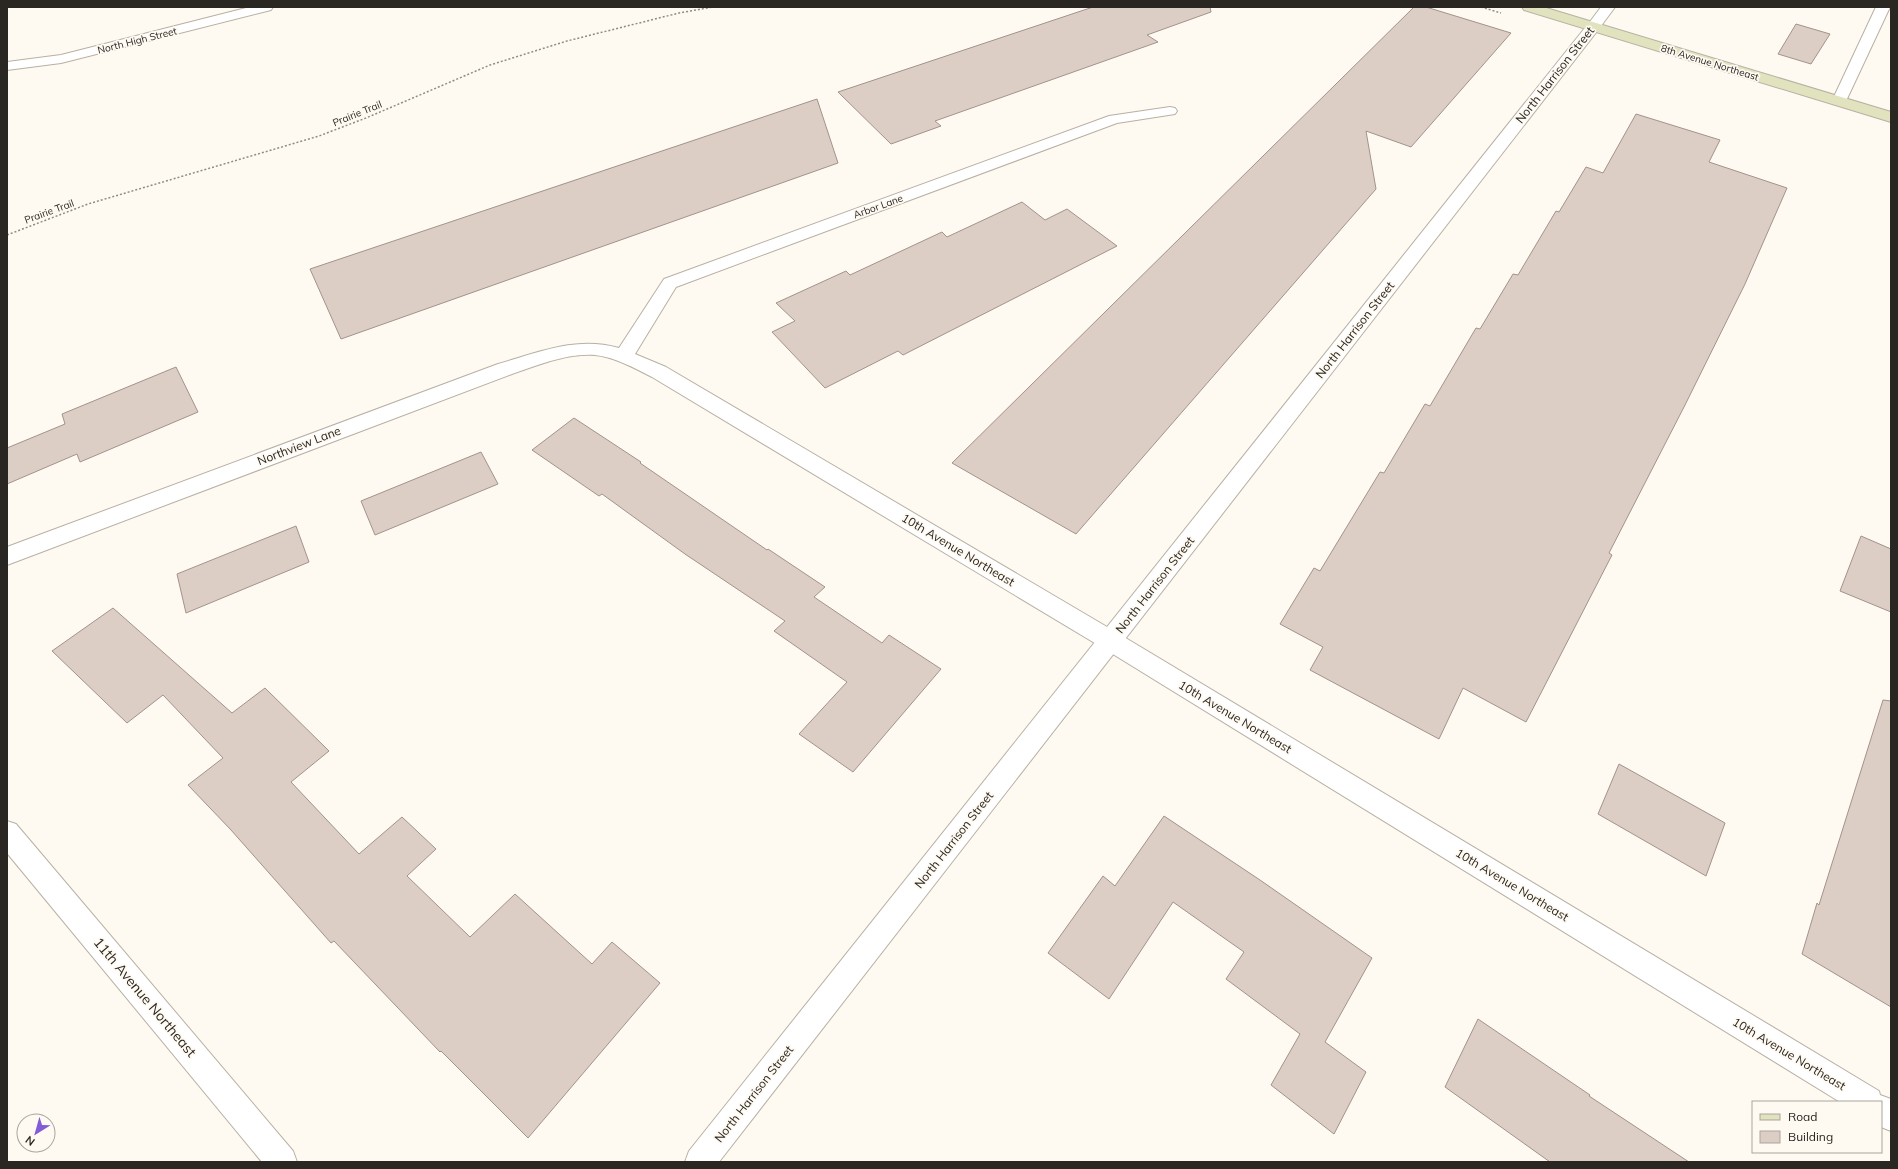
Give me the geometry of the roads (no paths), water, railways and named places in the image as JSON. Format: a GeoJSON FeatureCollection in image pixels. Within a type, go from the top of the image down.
{"type":"FeatureCollection","features":[{"type":"Feature","properties":{"kind":"main road","name":"8th Avenue Northeast"},"geometry":{"type":"LineString","coordinates":[[1528,7],[1891,117]]}},
{"type":"Feature","properties":{"kind":"street","name":"North High Street"},"geometry":{"type":"LineString","coordinates":[[7,66],[62,59],[266,7]]}},
{"type":"Feature","properties":{"kind":"street","name":"North Harrison Street"},"geometry":{"type":"LineString","coordinates":[[700,1162],[1608,7]]}},
{"type":"Feature","properties":{"kind":"street"},"geometry":{"type":"LineString","coordinates":[[1839,101],[1883,7]]}},
{"type":"Feature","properties":{"kind":"street","name":"Arbor Lane"},"geometry":{"type":"LineString","coordinates":[[624,356],[670,283],[1114,119],[1170,112]]}},
{"type":"Feature","properties":{"kind":"street","name":"10th Avenue Northeast"},"geometry":{"type":"LineString","coordinates":[[594,349],[624,356],[659,372],[1111,641],[1866,1101]]}},
{"type":"Feature","properties":{"kind":"street","name":"Northview Lane"},"geometry":{"type":"LineString","coordinates":[[7,556],[505,369],[562,353],[594,349]]}},
{"type":"Feature","properties":{"kind":"street","name":"11th Avenue Northeast"},"geometry":{"type":"LineString","coordinates":[[7,833],[282,1162]]}},
{"type":"Feature","properties":{"kind":"street"},"geometry":{"type":"LineString","coordinates":[[1882,1111],[1891,1116]]}}]}
